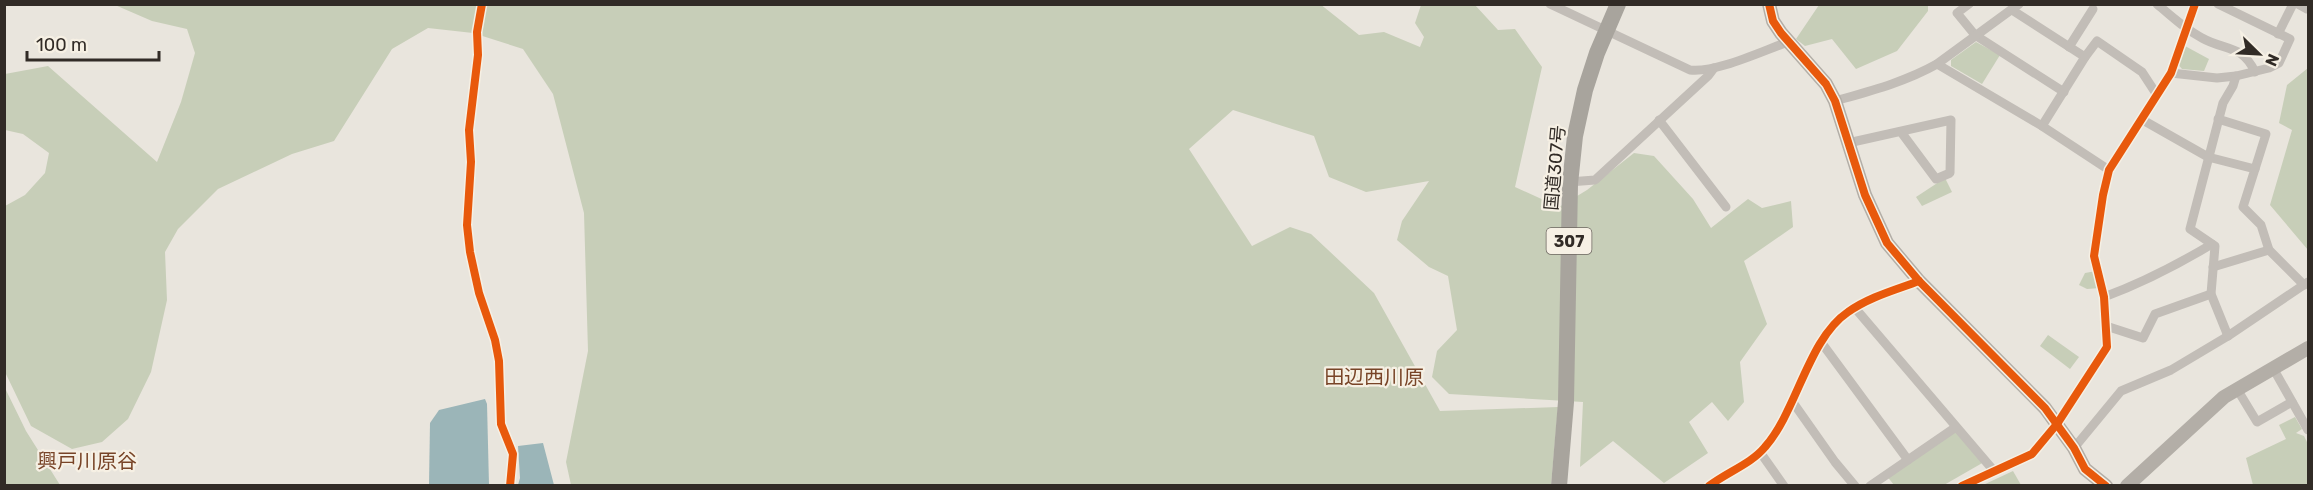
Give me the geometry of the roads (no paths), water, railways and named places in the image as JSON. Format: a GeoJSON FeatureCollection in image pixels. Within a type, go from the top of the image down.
{"type":"FeatureCollection","features":[{"type":"Feature","properties":{"kind":"highway","name":"国道307号"},"geometry":{"type":"LineString","coordinates":[[1559,486],[1566,402],[1570,180],[1575,136],[1585,90],[1606,29],[1618,4]]}},
{"type":"Feature","properties":{"kind":"street"},"geometry":{"type":"LineString","coordinates":[[482,4],[477,32],[478,55],[469,130],[471,162],[467,225],[479,293],[495,340],[499,362],[501,424],[513,454],[510,486]]}},
{"type":"Feature","properties":{"kind":"street"},"geometry":{"type":"LineString","coordinates":[[1550,4],[1690,70],[1701,71],[1714,68],[1788,42]]}},
{"type":"Feature","properties":{"kind":"street"},"geometry":{"type":"LineString","coordinates":[[1768,4],[1773,21],[1788,42],[1826,84],[1835,101],[1865,195],[1887,243],[1919,281],[2044,408],[2074,448],[2085,469],[2106,486]]}},
{"type":"Feature","properties":{"kind":"street"},"geometry":{"type":"LineString","coordinates":[[1969,4],[1956,13],[1976,35],[2064,92]]}},
{"type":"Feature","properties":{"kind":"street"},"geometry":{"type":"LineString","coordinates":[[2157,4],[2186,29],[2206,40],[2235,49],[2249,60],[2255,72]]}},
{"type":"Feature","properties":{"kind":"street"},"geometry":{"type":"LineString","coordinates":[[1962,486],[2032,454],[2057,424],[2107,347],[2104,297],[2094,256],[2109,170],[2171,73],[2195,4]]}},
{"type":"Feature","properties":{"kind":"street"},"geometry":{"type":"LineString","coordinates":[[2171,73],[2217,78],[2255,72],[2279,63],[2290,39],[2218,4]]}},
{"type":"Feature","properties":{"kind":"street"},"geometry":{"type":"LineString","coordinates":[[2278,34],[2292,4]]}},
{"type":"Feature","properties":{"kind":"street"},"geometry":{"type":"LineString","coordinates":[[2069,47],[2091,6]]}},
{"type":"Feature","properties":{"kind":"street"},"geometry":{"type":"LineString","coordinates":[[1835,101],[1893,84],[1923,72],[2015,7],[2085,57]]}},
{"type":"Feature","properties":{"kind":"street"},"geometry":{"type":"LineString","coordinates":[[2042,126],[2097,41],[2142,72],[2157,95]]}},
{"type":"Feature","properties":{"kind":"street"},"geometry":{"type":"LineString","coordinates":[[1937,64],[2042,126],[2109,170]]}},
{"type":"Feature","properties":{"kind":"street"},"geometry":{"type":"LineString","coordinates":[[1548,206],[1556,183],[1570,180],[1595,180],[1714,68]]}},
{"type":"Feature","properties":{"kind":"street"},"geometry":{"type":"LineString","coordinates":[[2228,336],[2211,294],[2215,246],[2190,229],[2218,119],[2236,76]]}},
{"type":"Feature","properties":{"kind":"street"},"geometry":{"type":"LineString","coordinates":[[2141,119],[2208,157],[2255,169]]}},
{"type":"Feature","properties":{"kind":"street"},"geometry":{"type":"LineString","coordinates":[[2074,448],[2121,391],[2171,370],[2228,336],[2306,283],[2269,250],[2261,225],[2243,207],[2266,134],[2218,119]]}},
{"type":"Feature","properties":{"kind":"street"},"geometry":{"type":"LineString","coordinates":[[1659,120],[1726,207]]}},
{"type":"Feature","properties":{"kind":"street"},"geometry":{"type":"LineString","coordinates":[[1848,144],[1951,120],[1950,173],[1936,179],[1901,132]]}},
{"type":"Feature","properties":{"kind":"street"},"geometry":{"type":"LineString","coordinates":[[2104,297],[2140,284],[2212,244]]}},
{"type":"Feature","properties":{"kind":"street"},"geometry":{"type":"LineString","coordinates":[[2213,267],[2269,250]]}},
{"type":"Feature","properties":{"kind":"street"},"geometry":{"type":"LineString","coordinates":[[1709,486],[1766,447],[1821,342],[1847,312],[1862,303],[1919,281]]}},
{"type":"Feature","properties":{"kind":"street"},"geometry":{"type":"LineString","coordinates":[[2106,326],[2143,338],[2155,314],[2211,294]]}},
{"type":"Feature","properties":{"kind":"street"},"geometry":{"type":"LineString","coordinates":[[1855,308],[1994,471]]}},
{"type":"Feature","properties":{"kind":"street"},"geometry":{"type":"LineString","coordinates":[[1821,342],[1908,460]]}},
{"type":"Feature","properties":{"kind":"street"},"geometry":{"type":"LineString","coordinates":[[2127,486],[2224,397],[2308,348]]}},
{"type":"Feature","properties":{"kind":"street"},"geometry":{"type":"LineString","coordinates":[[2273,368],[2308,430]]}},
{"type":"Feature","properties":{"kind":"street"},"geometry":{"type":"LineString","coordinates":[[2237,389],[2257,422],[2292,402]]}},
{"type":"Feature","properties":{"kind":"street"},"geometry":{"type":"LineString","coordinates":[[1792,401],[1855,486]]}},
{"type":"Feature","properties":{"kind":"street"},"geometry":{"type":"LineString","coordinates":[[1870,486],[1956,427]]}},
{"type":"Feature","properties":{"kind":"street"},"geometry":{"type":"LineString","coordinates":[[1760,452],[1784,486]]}},
{"type":"Feature","properties":{"kind":"water"},"geometry":{"type":"Polygon","coordinates":[[[485,399],[489,485],[429,485],[430,423],[439,410],[485,399]]]}},
{"type":"Feature","properties":{"kind":"water"},"geometry":{"type":"Polygon","coordinates":[[[543,443],[554,485],[518,485],[520,478],[518,446],[543,443]]]}},
{"type":"Feature","properties":{"kind":"district","name":"田辺西川原"},"geometry":{"type":"Point","coordinates":[1374,377]}},
{"type":"Feature","properties":{"kind":"district","name":"興戸川原谷"},"geometry":{"type":"Point","coordinates":[87,461]}}]}
